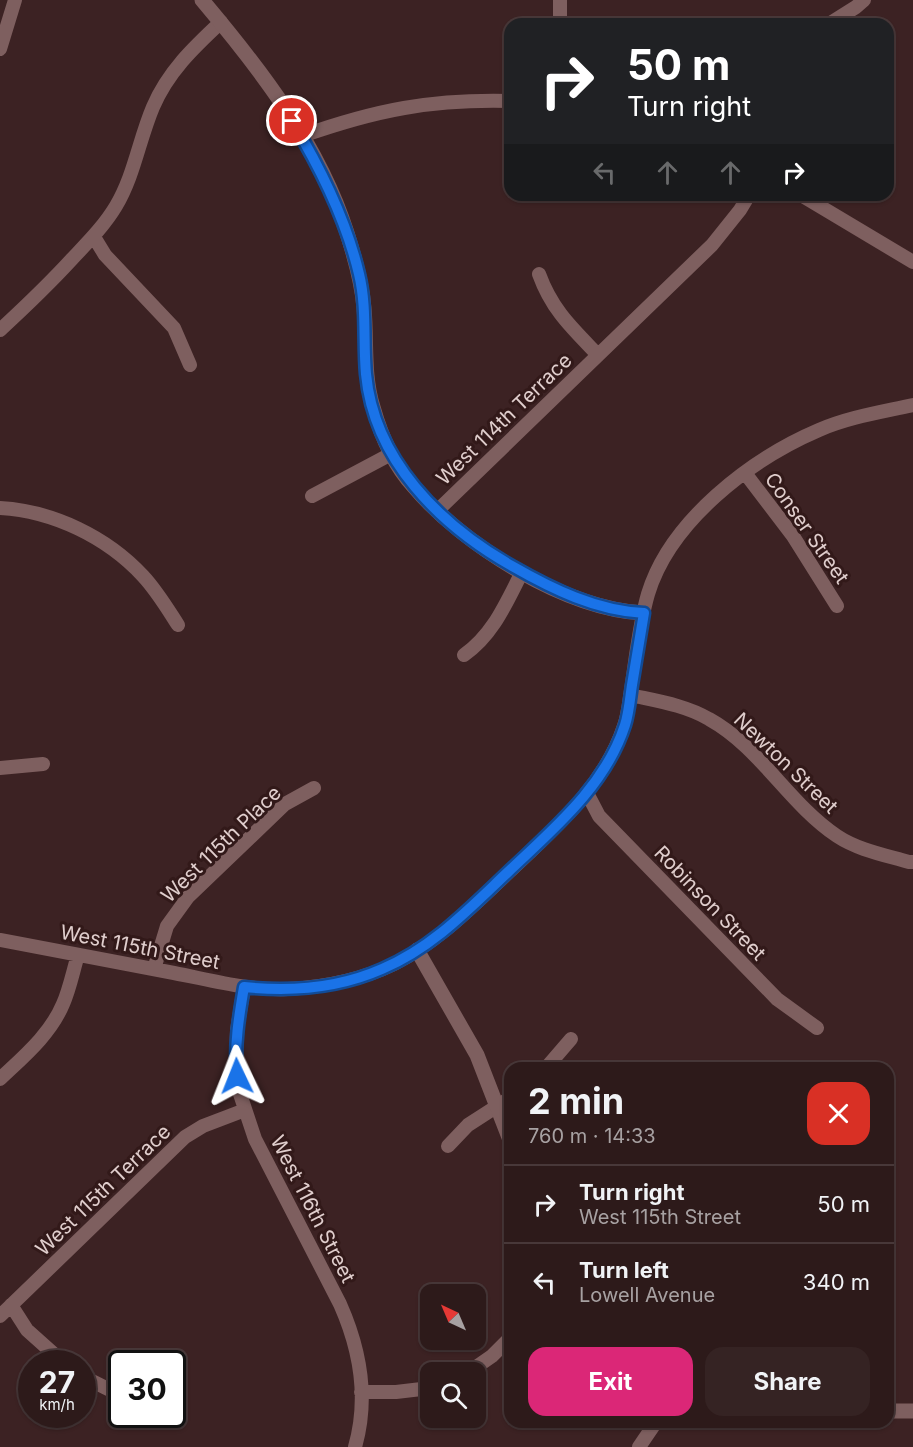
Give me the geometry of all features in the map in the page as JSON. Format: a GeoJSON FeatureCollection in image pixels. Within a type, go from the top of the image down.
{"type":"FeatureCollection","features":[{"type":"Feature","properties":{"kind":"street"},"geometry":{"type":"LineString","coordinates":[[0,49],[15,0]]}},
{"type":"Feature","properties":{"kind":"street"},"geometry":{"type":"LineString","coordinates":[[202,0],[273,90],[302,136],[336,202],[360,276],[364,309],[366,375],[379,427],[392,454],[414,487],[437,511],[476,544],[522,572],[549,586],[597,605],[624,612],[644,613]]}},
{"type":"Feature","properties":{"kind":"street"},"geometry":{"type":"LineString","coordinates":[[560,0],[560,18]]}},
{"type":"Feature","properties":{"kind":"street"},"geometry":{"type":"LineString","coordinates":[[839,18],[864,0]]}},
{"type":"Feature","properties":{"kind":"street"},"geometry":{"type":"LineString","coordinates":[[0,330],[94,237],[116,206],[127,184],[152,109],[164,86],[181,61],[221,22]]}},
{"type":"Feature","properties":{"kind":"street"},"geometry":{"type":"LineString","coordinates":[[302,136],[358,117],[397,108],[447,102],[504,101]]}},
{"type":"Feature","properties":{"kind":"street","name":"West 114th Terrace"},"geometry":{"type":"LineString","coordinates":[[437,511],[711,245],[745,201]]}},
{"type":"Feature","properties":{"kind":"street"},"geometry":{"type":"LineString","coordinates":[[811,201],[913,262]]}},
{"type":"Feature","properties":{"kind":"street"},"geometry":{"type":"LineString","coordinates":[[94,237],[105,255],[174,328],[190,365]]}},
{"type":"Feature","properties":{"kind":"street","name":"West 114th Terrace"},"geometry":{"type":"LineString","coordinates":[[539,274],[546,294],[556,310],[598,355]]}},
{"type":"Feature","properties":{"kind":"street","name":"West 115th Street"},"geometry":{"type":"LineString","coordinates":[[0,940],[244,987],[284,989],[315,987],[351,980],[381,970],[417,950],[459,919],[566,817],[587,793],[609,759],[625,726],[650,590],[672,544],[695,516],[745,473],[782,448],[848,420],[913,405]]}},
{"type":"Feature","properties":{"kind":"street"},"geometry":{"type":"LineString","coordinates":[[312,496],[392,454]]}},
{"type":"Feature","properties":{"kind":"street","name":"Conser Street"},"geometry":{"type":"LineString","coordinates":[[745,473],[806,554],[837,606]]}},
{"type":"Feature","properties":{"kind":"street"},"geometry":{"type":"LineString","coordinates":[[0,508],[42,515],[70,525],[97,539],[122,556],[142,575],[161,597],[178,625]]}},
{"type":"Feature","properties":{"kind":"street"},"geometry":{"type":"LineString","coordinates":[[464,655],[474,648],[494,625],[522,572]]}},
{"type":"Feature","properties":{"kind":"street","name":"Newton Street"},"geometry":{"type":"LineString","coordinates":[[630,695],[693,711],[709,719],[729,731],[807,811],[839,837],[861,848],[913,862]]}},
{"type":"Feature","properties":{"kind":"street"},"geometry":{"type":"LineString","coordinates":[[0,768],[43,764]]}},
{"type":"Feature","properties":{"kind":"street","name":"West 115th Place"},"geometry":{"type":"LineString","coordinates":[[154,969],[167,926],[184,902],[285,804],[314,788]]}},
{"type":"Feature","properties":{"kind":"street","name":"Robinson Street"},"geometry":{"type":"LineString","coordinates":[[587,793],[599,816],[750,974],[777,999],[817,1028]]}},
{"type":"Feature","properties":{"kind":"street"},"geometry":{"type":"LineString","coordinates":[[417,950],[504,1102],[468,1125],[448,1146]]}},
{"type":"Feature","properties":{"kind":"street"},"geometry":{"type":"LineString","coordinates":[[0,1079],[50,1027],[62,1006],[78,955]]}},
{"type":"Feature","properties":{"kind":"street","name":"West 116th Street"},"geometry":{"type":"LineString","coordinates":[[244,987],[237,1030],[236,1061],[239,1091],[255,1139],[351,1329],[361,1372],[361,1416],[355,1447]]}},
{"type":"Feature","properties":{"kind":"street"},"geometry":{"type":"LineString","coordinates":[[551,1062],[571,1039]]}},
{"type":"Feature","properties":{"kind":"street","name":"West 115th Terrace"},"geometry":{"type":"LineString","coordinates":[[0,1316],[185,1137],[203,1126],[245,1110]]}},
{"type":"Feature","properties":{"kind":"street"},"geometry":{"type":"LineString","coordinates":[[11,1305],[27,1330],[49,1350]]}},
{"type":"Feature","properties":{"kind":"street"},"geometry":{"type":"LineString","coordinates":[[483,1362],[504,1344]]}},
{"type":"Feature","properties":{"kind":"street"},"geometry":{"type":"LineString","coordinates":[[361,1392],[420,1389]]}},
{"type":"Feature","properties":{"kind":"street"},"geometry":{"type":"LineString","coordinates":[[894,1411],[913,1411]]}},
{"type":"Feature","properties":{"kind":"street"},"geometry":{"type":"LineString","coordinates":[[639,1447],[652,1428]]}},
{"type":"Feature","properties":{"kind":"route"},"geometry":{"type":"LineString","coordinates":[[237,1076],[237,1030],[244,987],[265,989],[315,987],[351,980],[397,962],[437,937],[459,919],[566,817],[598,778],[625,726],[644,613],[624,612],[597,605],[540,582],[504,562],[476,544],[437,511],[403,472],[384,439],[372,405],[366,375],[364,309],[360,276],[347,233],[336,202],[312,154],[292,121]]}}]}
